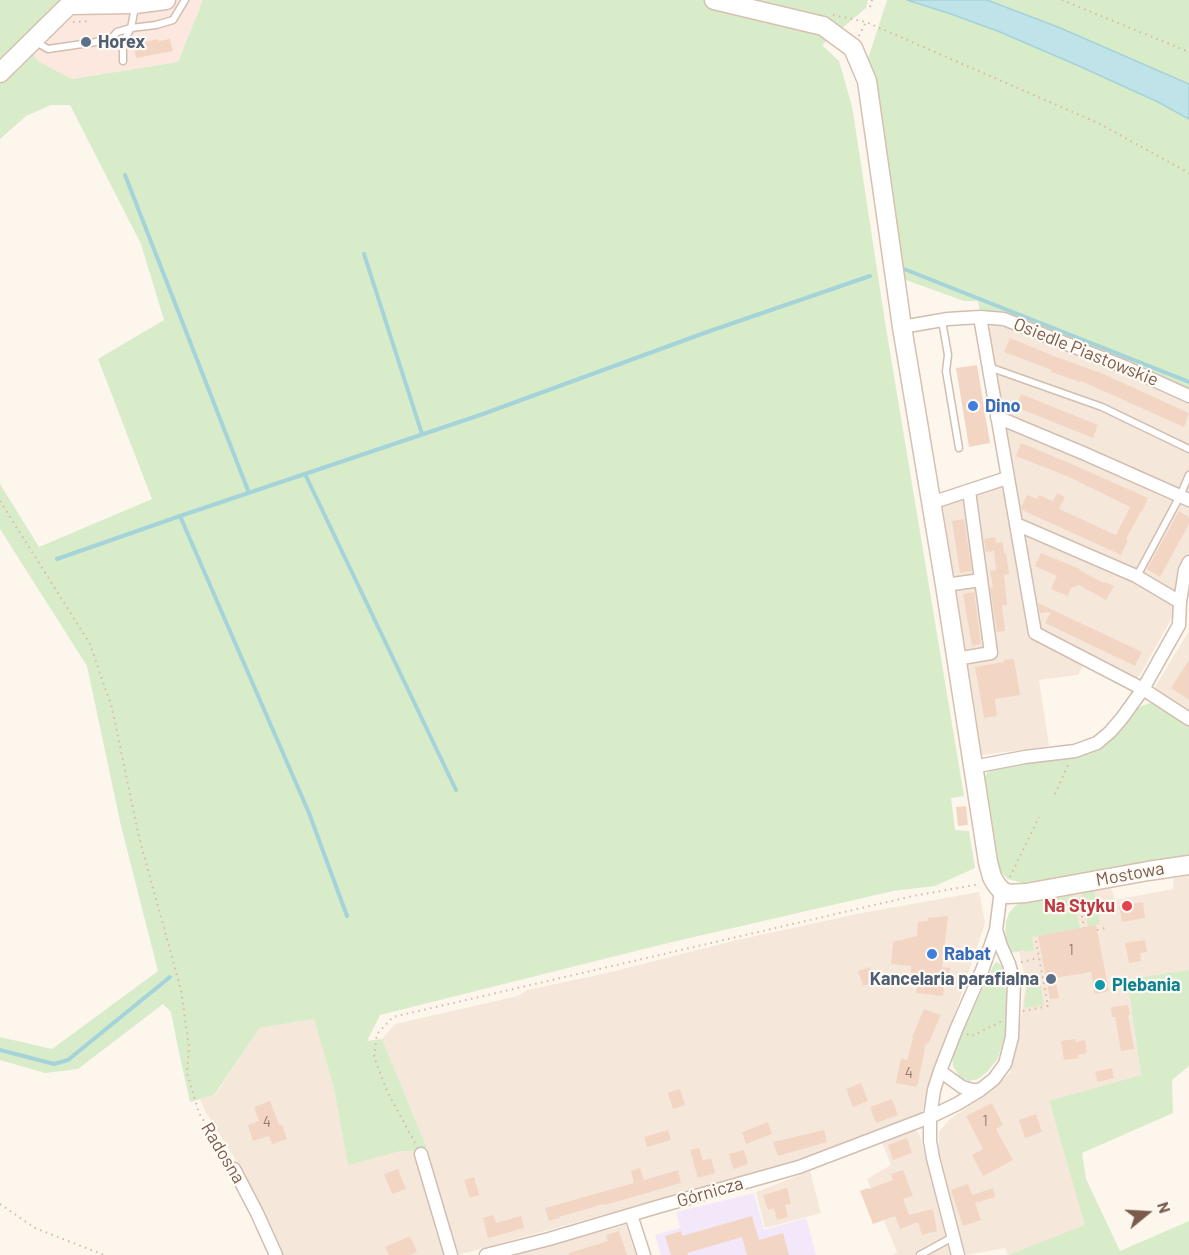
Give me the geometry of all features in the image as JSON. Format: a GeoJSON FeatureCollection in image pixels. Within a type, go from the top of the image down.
{"type":"FeatureCollection","features":[{"type":"Feature","properties":{"kind":"street"},"geometry":{"type":"LineString","coordinates":[[0,73],[70,3],[135,4],[166,0]]}},
{"type":"Feature","properties":{"kind":"street"},"geometry":{"type":"LineString","coordinates":[[714,0],[823,26],[853,48],[867,81],[902,327],[988,862],[1001,884],[996,930],[983,968],[939,1071],[930,1117],[933,1158],[958,1255]]}},
{"type":"Feature","properties":{"kind":"street"},"geometry":{"type":"LineString","coordinates":[[980,317],[1035,633],[1143,688],[1189,719]]}},
{"type":"Feature","properties":{"kind":"street","name":"Osiedle Piastowskie"},"geometry":{"type":"LineString","coordinates":[[902,327],[942,320],[1004,318],[1125,366],[1189,396]]}},
{"type":"Feature","properties":{"kind":"street"},"geometry":{"type":"LineString","coordinates":[[997,417],[1184,498]]}},
{"type":"Feature","properties":{"kind":"street"},"geometry":{"type":"LineString","coordinates":[[931,503],[1007,478]]}},
{"type":"Feature","properties":{"kind":"street"},"geometry":{"type":"LineString","coordinates":[[956,659],[991,653],[969,491]]}},
{"type":"Feature","properties":{"kind":"street"},"geometry":{"type":"LineString","coordinates":[[1016,524],[1136,576],[1180,602]]}},
{"type":"Feature","properties":{"kind":"street"},"geometry":{"type":"LineString","coordinates":[[974,766],[1075,751],[1097,743],[1110,732],[1143,688],[1179,625],[1185,570],[1189,562]]}},
{"type":"Feature","properties":{"kind":"street"},"geometry":{"type":"LineString","coordinates":[[945,585],[981,580]]}},
{"type":"Feature","properties":{"kind":"street","name":"Mostowa"},"geometry":{"type":"LineString","coordinates":[[1001,884],[1008,894],[1015,894],[1189,865]]}},
{"type":"Feature","properties":{"kind":"street","name":"Górnicza"},"geometry":{"type":"LineString","coordinates":[[486,1255],[800,1167],[930,1117],[980,1090],[1005,1064],[1012,1037],[1014,982],[996,930]]}},
{"type":"Feature","properties":{"kind":"street"},"geometry":{"type":"LineString","coordinates":[[939,1071],[962,1087],[980,1090]]}},
{"type":"Feature","properties":{"kind":"street"},"geometry":{"type":"LineString","coordinates":[[421,1154],[451,1255]]}},
{"type":"Feature","properties":{"kind":"street","name":"Radosna"},"geometry":{"type":"LineString","coordinates":[[234,1169],[276,1255]]}},
{"type":"Feature","properties":{"kind":"street"},"geometry":{"type":"LineString","coordinates":[[631,1215],[644,1255]]}},
{"type":"Feature","properties":{"kind":"lane"},"geometry":{"type":"LineString","coordinates":[[33,41],[48,49],[110,40],[117,32],[173,20],[185,0]]}},
{"type":"Feature","properties":{"kind":"lane"},"geometry":{"type":"LineString","coordinates":[[123,61],[123,42],[131,28],[135,4]]}},
{"type":"Feature","properties":{"kind":"lane"},"geometry":{"type":"LineString","coordinates":[[942,320],[948,355],[946,371],[959,448]]}},
{"type":"Feature","properties":{"kind":"lane"},"geometry":{"type":"LineString","coordinates":[[988,366],[1102,407],[1189,449]]}},
{"type":"Feature","properties":{"kind":"lane"},"geometry":{"type":"LineString","coordinates":[[1136,576],[1184,498],[1189,475]]}},
{"type":"Feature","properties":{"kind":"lane"},"geometry":{"type":"LineString","coordinates":[[920,1255],[953,1237]]}},
{"type":"Feature","properties":{"kind":"path"},"geometry":{"type":"LineString","coordinates":[[870,7],[872,0]]}},
{"type":"Feature","properties":{"kind":"path"},"geometry":{"type":"LineString","coordinates":[[1062,0],[1189,52]]}},
{"type":"Feature","properties":{"kind":"path"},"geometry":{"type":"LineString","coordinates":[[866,22],[1098,123],[1189,173]]}},
{"type":"Feature","properties":{"kind":"path","name":"Radosna"},"geometry":{"type":"LineString","coordinates":[[0,501],[90,644],[112,708],[139,837],[181,990],[189,1047],[187,1073],[200,1113],[234,1169]]}},
{"type":"Feature","properties":{"kind":"path"},"geometry":{"type":"LineString","coordinates":[[1055,794],[1075,751]]}},
{"type":"Feature","properties":{"kind":"path"},"geometry":{"type":"LineString","coordinates":[[421,1154],[387,1091],[374,1057],[377,1034],[393,1017],[914,896],[1001,884],[1012,875],[1040,817]]}},
{"type":"Feature","properties":{"kind":"path"},"geometry":{"type":"LineString","coordinates":[[1076,884],[1084,928]]}},
{"type":"Feature","properties":{"kind":"path"},"geometry":{"type":"LineString","coordinates":[[1097,930],[1105,928]]}},
{"type":"Feature","properties":{"kind":"path"},"geometry":{"type":"LineString","coordinates":[[956,1030],[972,1036],[1005,1019],[1019,1020],[1021,1011],[1049,1006],[1036,941],[1039,941]]}},
{"type":"Feature","properties":{"kind":"path"},"geometry":{"type":"LineString","coordinates":[[1021,970],[1020,962],[1039,958]]}},
{"type":"Feature","properties":{"kind":"path"},"geometry":{"type":"LineString","coordinates":[[1037,976],[1042,975]]}},
{"type":"Feature","properties":{"kind":"path"},"geometry":{"type":"LineString","coordinates":[[0,1204],[35,1228],[104,1255]]}},
{"type":"Feature","properties":{"kind":"shaded area"},"geometry":{"type":"Polygon","coordinates":[[[75,0],[203,0],[178,62],[72,79],[38,61],[30,50],[75,0]]]}},
{"type":"Feature","properties":{"kind":"shaded area"},"geometry":{"type":"Polygon","coordinates":[[[993,324],[1023,332],[1093,358],[1189,401],[1189,566],[1174,614],[1139,677],[1131,678],[1088,656],[1078,675],[1039,680],[1049,746],[976,756],[939,508],[1013,481],[988,330],[993,324]]]}},
{"type":"Feature","properties":{"kind":"shaded area"},"geometry":{"type":"Polygon","coordinates":[[[1189,631],[1189,717],[1156,694],[1155,687],[1189,631]]]}},
{"type":"Feature","properties":{"kind":"shaded area"},"geometry":{"type":"Polygon","coordinates":[[[1189,872],[1189,970],[1127,979],[1141,1075],[1049,1102],[1086,1225],[1008,1255],[1005,1248],[966,1255],[944,1180],[939,1155],[939,1132],[950,1119],[990,1092],[1010,1073],[1016,1051],[1026,983],[1019,952],[1008,953],[1005,933],[1009,913],[1015,906],[1110,885],[1115,900],[1173,889],[1174,874],[1189,872]]]}},
{"type":"Feature","properties":{"kind":"shaded area"},"geometry":{"type":"Polygon","coordinates":[[[979,892],[985,923],[921,1115],[804,1158],[458,1255],[427,1148],[382,1039],[395,1024],[518,996],[527,990],[607,973],[737,940],[862,913],[979,892]]]}},
{"type":"Feature","properties":{"kind":"shaded area"},"geometry":{"type":"Polygon","coordinates":[[[314,1019],[334,1089],[348,1164],[401,1151],[413,1151],[445,1253],[442,1255],[280,1255],[239,1165],[206,1113],[200,1099],[215,1095],[260,1028],[314,1019]]]}},
{"type":"Feature","properties":{"kind":"shaded area"},"geometry":{"type":"Polygon","coordinates":[[[916,1129],[920,1136],[950,1255],[893,1255],[897,1252],[867,1179],[891,1165],[882,1142],[916,1129]]]}},
{"type":"Feature","properties":{"kind":"shaded area"},"geometry":{"type":"Polygon","coordinates":[[[810,1171],[821,1213],[765,1228],[756,1192],[810,1171]]]}},
{"type":"Feature","properties":{"kind":"shaded area"},"geometry":{"type":"Polygon","coordinates":[[[754,1193],[764,1230],[806,1218],[816,1255],[661,1255],[655,1235],[680,1228],[676,1212],[754,1193]]]}},
{"type":"Feature","properties":{"kind":"shaded area"},"geometry":{"type":"Polygon","coordinates":[[[626,1225],[636,1255],[515,1255],[626,1225]]]}},
{"type":"Feature","properties":{"kind":"green space"},"geometry":{"type":"Polygon","coordinates":[[[0,0],[62,0],[23,39],[38,61],[72,79],[178,62],[203,0],[868,0],[866,8],[822,45],[839,61],[852,106],[886,328],[964,796],[951,798],[955,830],[969,831],[975,868],[935,886],[893,891],[668,943],[380,1015],[367,1041],[382,1039],[427,1148],[401,1151],[348,1165],[334,1089],[314,1019],[260,1028],[214,1095],[190,1102],[171,1012],[163,1004],[78,1069],[45,1073],[0,1060],[0,1037],[52,1049],[158,971],[121,826],[87,666],[0,529],[0,484],[39,547],[152,499],[98,359],[164,320],[141,244],[70,105],[51,105],[26,116],[0,139],[0,0]]]}},
{"type":"Feature","properties":{"kind":"green space"},"geometry":{"type":"Polygon","coordinates":[[[887,0],[907,0],[1000,32],[1158,102],[1189,119],[1189,389],[1154,374],[980,311],[978,301],[964,301],[903,279],[866,65],[887,0]]]}},
{"type":"Feature","properties":{"kind":"green space"},"geometry":{"type":"Polygon","coordinates":[[[987,0],[1189,0],[1189,84],[1058,27],[987,0]]]}},
{"type":"Feature","properties":{"kind":"green space"},"geometry":{"type":"Polygon","coordinates":[[[1150,703],[1160,704],[1189,724],[1189,858],[1023,883],[1008,879],[1000,871],[994,856],[984,778],[987,773],[998,766],[1084,754],[1135,709],[1150,703]]]}},
{"type":"Feature","properties":{"kind":"green space"},"geometry":{"type":"Polygon","coordinates":[[[1081,888],[1094,890],[1100,924],[1088,927],[1081,888]]]}},
{"type":"Feature","properties":{"kind":"green space"},"geometry":{"type":"Polygon","coordinates":[[[1072,889],[1080,928],[1032,937],[1034,950],[1008,953],[1006,951],[1006,922],[1015,906],[1023,900],[1072,889]]]}},
{"type":"Feature","properties":{"kind":"green space"},"geometry":{"type":"Polygon","coordinates":[[[997,962],[1002,966],[1008,1003],[1006,1033],[997,1060],[978,1079],[969,1081],[961,1078],[957,1073],[953,1066],[952,1055],[994,964],[997,962]]]}},
{"type":"Feature","properties":{"kind":"green space"},"geometry":{"type":"Polygon","coordinates":[[[1189,970],[1189,1066],[1172,1080],[1173,1113],[1082,1153],[1086,1179],[1120,1251],[1189,1221],[1189,1255],[1008,1255],[1085,1225],[1049,1101],[1141,1075],[1127,979],[1189,970]]]}},
{"type":"Feature","properties":{"kind":"green space"},"geometry":{"type":"Polygon","coordinates":[[[1040,982],[1044,1005],[1024,1008],[1027,984],[1040,982]]]}},
{"type":"Feature","properties":{"kind":"water"},"geometry":{"type":"Polygon","coordinates":[[[907,0],[987,0],[1058,27],[1189,84],[1189,119],[1158,102],[1000,32],[907,0]]]}},
{"type":"Feature","properties":{"kind":"building"},"geometry":{"type":"Polygon","coordinates":[[[158,39],[159,41],[170,39],[173,51],[136,58],[133,44],[158,39]]]}},
{"type":"Feature","properties":{"kind":"building"},"geometry":{"type":"Polygon","coordinates":[[[1010,338],[1101,373],[1189,413],[1184,427],[1081,381],[1051,372],[1052,370],[1004,352],[1010,338]]]}},
{"type":"Feature","properties":{"kind":"building","name":"Dino"},"geometry":{"type":"Polygon","coordinates":[[[977,365],[990,443],[969,447],[956,368],[977,365]]]}},
{"type":"Feature","properties":{"kind":"building"},"geometry":{"type":"Polygon","coordinates":[[[1021,394],[1098,425],[1093,438],[1016,407],[1021,394]]]}},
{"type":"Feature","properties":{"kind":"building"},"geometry":{"type":"Polygon","coordinates":[[[1021,443],[1148,498],[1126,539],[1128,540],[1121,555],[1022,510],[1021,507],[1027,495],[1037,499],[1039,495],[1053,501],[1057,493],[1065,497],[1059,509],[1116,535],[1130,507],[1069,477],[1016,456],[1021,443]]]}},
{"type":"Feature","properties":{"kind":"building"},"geometry":{"type":"Polygon","coordinates":[[[1179,511],[1189,517],[1189,524],[1160,577],[1147,569],[1179,511]]]}},
{"type":"Feature","properties":{"kind":"building"},"geometry":{"type":"Polygon","coordinates":[[[964,519],[972,571],[960,573],[952,521],[964,519]]]}},
{"type":"Feature","properties":{"kind":"building"},"geometry":{"type":"Polygon","coordinates":[[[995,537],[996,543],[1003,542],[1009,574],[1004,575],[1007,605],[1002,605],[1005,631],[997,632],[990,588],[993,587],[990,571],[996,570],[994,551],[986,552],[984,539],[995,537]]]}},
{"type":"Feature","properties":{"kind":"building"},"geometry":{"type":"Polygon","coordinates":[[[1041,553],[1114,586],[1106,600],[1079,585],[1071,588],[1068,596],[1051,589],[1057,576],[1035,566],[1041,553]]]}},
{"type":"Feature","properties":{"kind":"building"},"geometry":{"type":"Polygon","coordinates":[[[974,592],[981,644],[972,646],[963,594],[974,592]]]}},
{"type":"Feature","properties":{"kind":"building"},"geometry":{"type":"Polygon","coordinates":[[[1038,603],[1142,652],[1135,666],[1045,623],[1051,612],[1040,613],[1038,603]]]}},
{"type":"Feature","properties":{"kind":"building"},"geometry":{"type":"Polygon","coordinates":[[[1014,659],[1020,695],[995,699],[997,716],[984,718],[975,667],[1014,659]]]}},
{"type":"Feature","properties":{"kind":"building"},"geometry":{"type":"Polygon","coordinates":[[[1189,660],[1189,700],[1171,688],[1189,660]]]}},
{"type":"Feature","properties":{"kind":"building"},"geometry":{"type":"Polygon","coordinates":[[[966,806],[968,825],[958,826],[956,807],[966,806]]]}},
{"type":"Feature","properties":{"kind":"building"},"geometry":{"type":"Polygon","coordinates":[[[1143,902],[1145,918],[1122,922],[1119,906],[1143,902]]]}},
{"type":"Feature","properties":{"kind":"building"},"geometry":{"type":"Polygon","coordinates":[[[948,916],[942,967],[950,968],[949,977],[945,977],[943,996],[916,993],[918,974],[911,973],[911,966],[891,964],[893,942],[917,936],[918,922],[928,921],[928,918],[948,916]]]}},
{"type":"Feature","properties":{"kind":"building"},"geometry":{"type":"Polygon","coordinates":[[[1096,925],[1109,991],[1095,994],[1091,972],[1055,978],[1059,998],[1050,999],[1038,936],[1096,925]]]}},
{"type":"Feature","properties":{"kind":"building"},"geometry":{"type":"Polygon","coordinates":[[[1145,940],[1147,952],[1140,953],[1141,961],[1129,963],[1125,943],[1145,940]]]}},
{"type":"Feature","properties":{"kind":"building"},"geometry":{"type":"Polygon","coordinates":[[[870,967],[875,982],[863,986],[858,971],[870,967]]]}},
{"type":"Feature","properties":{"kind":"building"},"geometry":{"type":"Polygon","coordinates":[[[1128,1005],[1134,1049],[1121,1051],[1111,1007],[1128,1005]]]}},
{"type":"Feature","properties":{"kind":"building"},"geometry":{"type":"Polygon","coordinates":[[[924,1009],[941,1015],[928,1044],[926,1043],[917,1087],[896,1083],[901,1058],[907,1060],[912,1037],[924,1009]]]}},
{"type":"Feature","properties":{"kind":"building"},"geometry":{"type":"Polygon","coordinates":[[[1075,1039],[1076,1042],[1085,1040],[1087,1053],[1078,1055],[1078,1058],[1064,1060],[1061,1041],[1075,1039]]]}},
{"type":"Feature","properties":{"kind":"building"},"geometry":{"type":"Polygon","coordinates":[[[1112,1068],[1114,1078],[1098,1082],[1095,1072],[1112,1068]]]}},
{"type":"Feature","properties":{"kind":"building"},"geometry":{"type":"Polygon","coordinates":[[[861,1083],[868,1101],[853,1107],[846,1089],[861,1083]]]}},
{"type":"Feature","properties":{"kind":"building"},"geometry":{"type":"Polygon","coordinates":[[[680,1089],[685,1105],[673,1109],[668,1093],[680,1089]]]}},
{"type":"Feature","properties":{"kind":"building"},"geometry":{"type":"Polygon","coordinates":[[[892,1099],[898,1115],[876,1123],[870,1107],[892,1099]]]}},
{"type":"Feature","properties":{"kind":"building"},"geometry":{"type":"Polygon","coordinates":[[[270,1101],[287,1139],[272,1144],[269,1136],[253,1141],[248,1125],[259,1121],[254,1107],[270,1101]]]}},
{"type":"Feature","properties":{"kind":"building"},"geometry":{"type":"Polygon","coordinates":[[[992,1103],[1003,1125],[996,1129],[1013,1160],[983,1176],[972,1155],[983,1149],[966,1116],[992,1103]]]}},
{"type":"Feature","properties":{"kind":"building"},"geometry":{"type":"Polygon","coordinates":[[[1036,1114],[1042,1132],[1025,1138],[1019,1120],[1036,1114]]]}},
{"type":"Feature","properties":{"kind":"building"},"geometry":{"type":"Polygon","coordinates":[[[768,1122],[772,1134],[746,1144],[742,1132],[768,1122]]]}},
{"type":"Feature","properties":{"kind":"building"},"geometry":{"type":"Polygon","coordinates":[[[668,1130],[671,1140],[647,1147],[644,1137],[668,1130]]]}},
{"type":"Feature","properties":{"kind":"building"},"geometry":{"type":"Polygon","coordinates":[[[824,1130],[827,1142],[778,1156],[773,1142],[824,1130]]]}},
{"type":"Feature","properties":{"kind":"building"},"geometry":{"type":"Polygon","coordinates":[[[907,1138],[912,1153],[893,1160],[888,1145],[907,1138]]]}},
{"type":"Feature","properties":{"kind":"building"},"geometry":{"type":"Polygon","coordinates":[[[699,1148],[703,1161],[711,1158],[715,1173],[698,1178],[690,1150],[699,1148]]]}},
{"type":"Feature","properties":{"kind":"building"},"geometry":{"type":"Polygon","coordinates":[[[744,1150],[748,1164],[733,1169],[729,1154],[744,1150]]]}},
{"type":"Feature","properties":{"kind":"building"},"geometry":{"type":"Polygon","coordinates":[[[640,1168],[644,1180],[678,1170],[681,1183],[549,1221],[545,1208],[634,1183],[631,1171],[640,1168]]]}},
{"type":"Feature","properties":{"kind":"building"},"geometry":{"type":"Polygon","coordinates":[[[398,1169],[406,1189],[392,1194],[384,1174],[398,1169]]]}},
{"type":"Feature","properties":{"kind":"building"},"geometry":{"type":"Polygon","coordinates":[[[903,1170],[913,1196],[903,1199],[909,1215],[933,1209],[937,1231],[922,1235],[918,1222],[900,1229],[895,1216],[873,1224],[860,1191],[893,1180],[891,1174],[903,1170]]]}},
{"type":"Feature","properties":{"kind":"building"},"geometry":{"type":"Polygon","coordinates":[[[474,1177],[479,1195],[470,1198],[464,1180],[474,1177]]]}},
{"type":"Feature","properties":{"kind":"building"},"geometry":{"type":"Polygon","coordinates":[[[968,1184],[972,1195],[993,1188],[995,1197],[975,1203],[981,1220],[963,1226],[951,1190],[968,1184]]]}},
{"type":"Feature","properties":{"kind":"building"},"geometry":{"type":"Polygon","coordinates":[[[787,1188],[791,1204],[785,1205],[788,1217],[777,1220],[774,1208],[768,1210],[763,1195],[787,1188]]]}},
{"type":"Feature","properties":{"kind":"building"},"geometry":{"type":"Polygon","coordinates":[[[493,1215],[496,1223],[521,1216],[524,1228],[488,1238],[483,1218],[493,1215]]]}},
{"type":"Feature","properties":{"kind":"building"},"geometry":{"type":"Polygon","coordinates":[[[752,1216],[759,1240],[783,1233],[789,1255],[747,1255],[742,1237],[687,1253],[688,1255],[671,1255],[665,1236],[681,1231],[682,1236],[752,1216]]]}},
{"type":"Feature","properties":{"kind":"building"},"geometry":{"type":"Polygon","coordinates":[[[619,1231],[627,1255],[570,1255],[569,1253],[608,1241],[606,1235],[619,1231]]]}},
{"type":"Feature","properties":{"kind":"building"},"geometry":{"type":"Polygon","coordinates":[[[410,1236],[417,1252],[410,1255],[389,1255],[385,1247],[410,1236]]]}},
{"type":"Feature","properties":{"kind":"waterway"},"geometry":{"type":"LineString","coordinates":[[125,175],[249,493]]}},
{"type":"Feature","properties":{"kind":"waterway"},"geometry":{"type":"LineString","coordinates":[[364,254],[422,434]]}},
{"type":"Feature","properties":{"kind":"waterway"},"geometry":{"type":"LineString","coordinates":[[904,269],[1189,382]]}},
{"type":"Feature","properties":{"kind":"waterway"},"geometry":{"type":"LineString","coordinates":[[57,559],[483,414],[707,332],[870,276]]}},
{"type":"Feature","properties":{"kind":"waterway"},"geometry":{"type":"LineString","coordinates":[[305,474],[456,790]]}},
{"type":"Feature","properties":{"kind":"waterway"},"geometry":{"type":"LineString","coordinates":[[180,516],[309,813],[347,916]]}},
{"type":"Feature","properties":{"kind":"waterway"},"geometry":{"type":"LineString","coordinates":[[0,1050],[54,1064],[68,1060],[170,977]]}},
{"type":"Feature","properties":{"kind":"place","name":"Horex"},"geometry":{"type":"Point","coordinates":[86,42]}},
{"type":"Feature","properties":{"kind":"place","name":"Dino"},"geometry":{"type":"Point","coordinates":[973,406]}},
{"type":"Feature","properties":{"kind":"place","name":"Na Styku"},"geometry":{"type":"Point","coordinates":[1127,906]}},
{"type":"Feature","properties":{"kind":"place","name":"Rabat"},"geometry":{"type":"Point","coordinates":[932,954]}},
{"type":"Feature","properties":{"kind":"place","name":"Kancelaria parafialna"},"geometry":{"type":"Point","coordinates":[1051,979]}},
{"type":"Feature","properties":{"kind":"place","name":"Plebania"},"geometry":{"type":"Point","coordinates":[1100,985]}}]}
